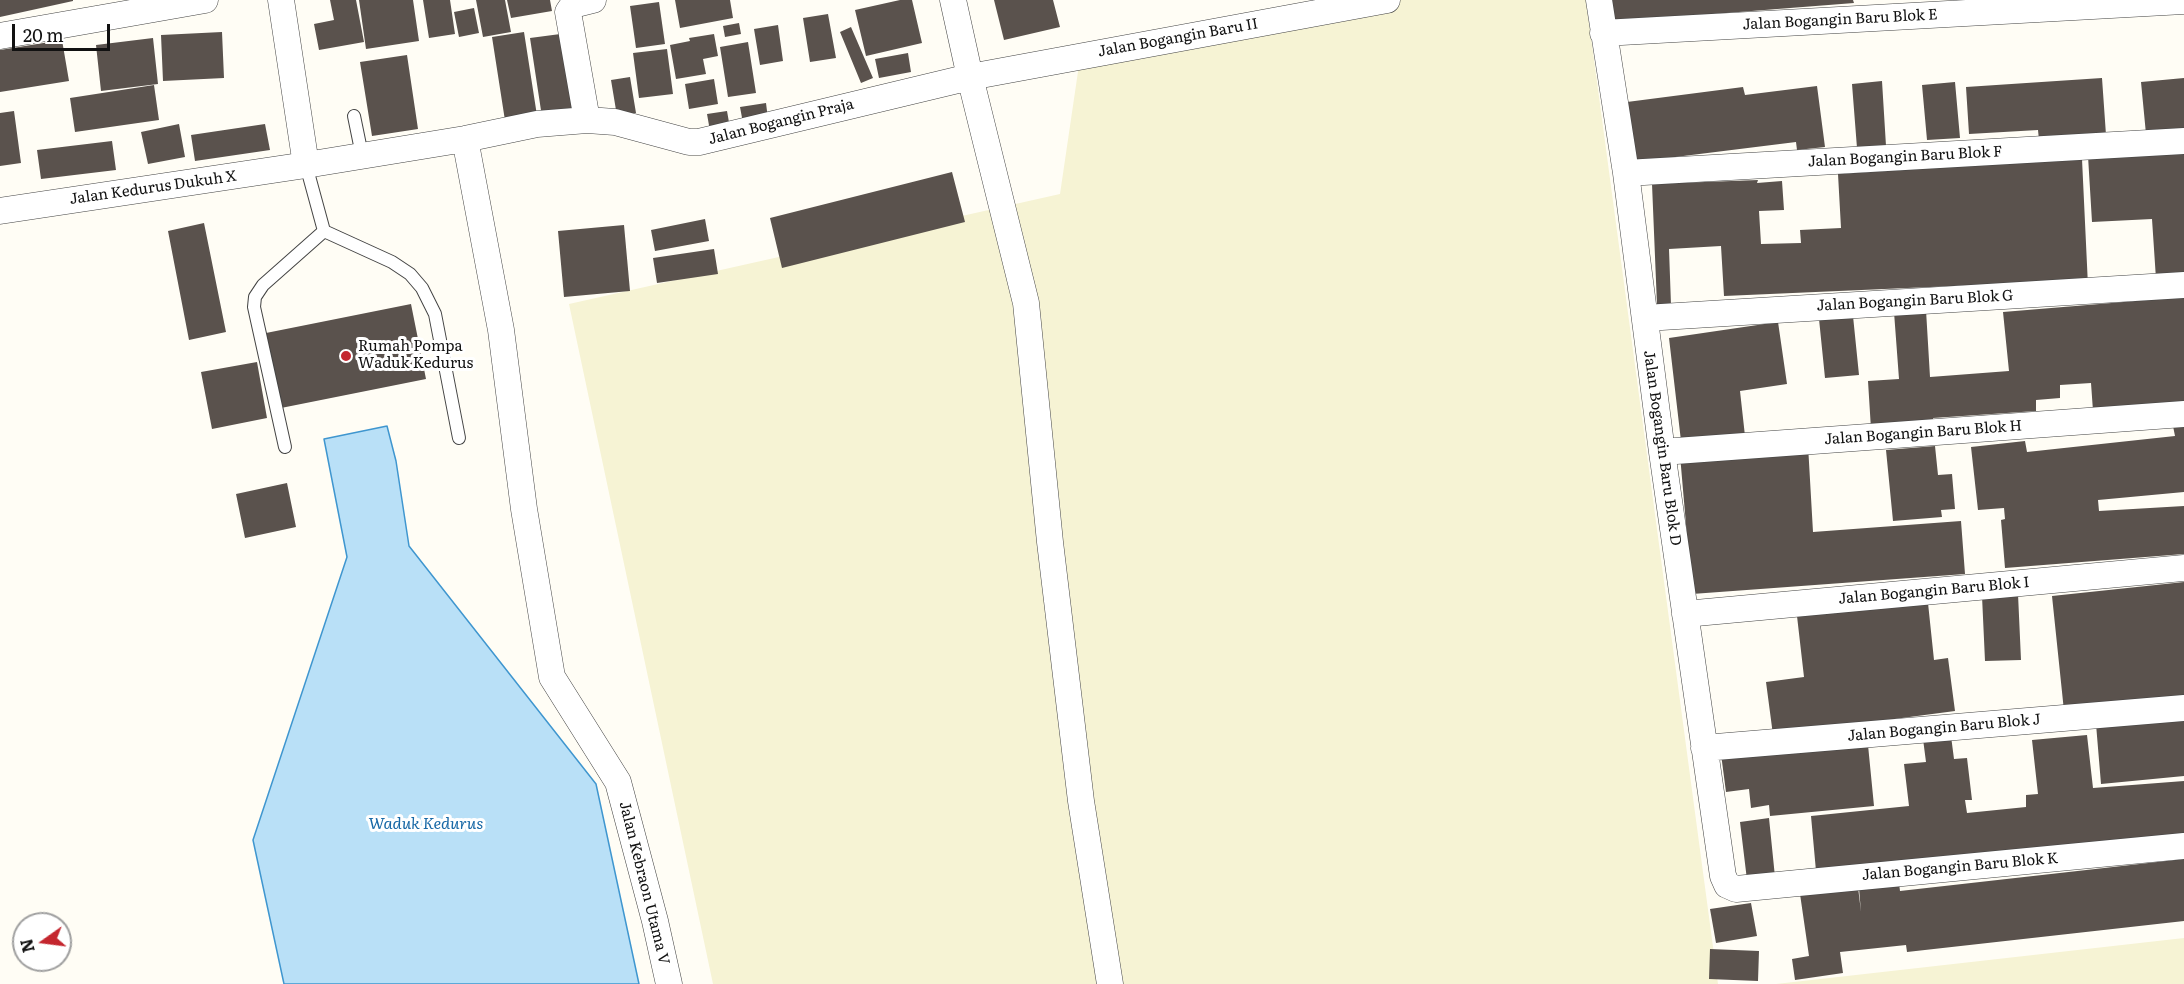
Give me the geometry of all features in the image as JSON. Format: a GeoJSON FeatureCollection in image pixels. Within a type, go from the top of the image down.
{"type":"FeatureCollection","features":[{"type":"Feature","properties":{"kind":"street"},"geometry":{"type":"LineString","coordinates":[[0,36],[206,0]]}},
{"type":"Feature","properties":{"kind":"street"},"geometry":{"type":"LineString","coordinates":[[281,0],[306,165]]}},
{"type":"Feature","properties":{"kind":"street"},"geometry":{"type":"LineString","coordinates":[[953,0],[1026,303],[1050,542],[1081,801],[1110,984]]}},
{"type":"Feature","properties":{"kind":"street","name":"Jalan Bogangin Baru II"},"geometry":{"type":"LineString","coordinates":[[970,77],[1387,0]]}},
{"type":"Feature","properties":{"kind":"street","name":"Jalan Bogangin Baru Blok D"},"geometry":{"type":"LineString","coordinates":[[1599,0],[1626,173],[1662,452],[1723,876],[1727,885],[1736,889]]}},
{"type":"Feature","properties":{"kind":"street","name":"Jalan Bogangin Baru Blok E"},"geometry":{"type":"LineString","coordinates":[[1604,33],[2184,1]]}},
{"type":"Feature","properties":{"kind":"street"},"geometry":{"type":"LineString","coordinates":[[583,3],[568,12],[568,18],[587,120]]}},
{"type":"Feature","properties":{"kind":"street","name":"Jalan Bogangin Praja"},"geometry":{"type":"LineString","coordinates":[[306,165],[465,139],[537,124],[587,120],[615,122],[689,142],[699,142],[970,77]]}},
{"type":"Feature","properties":{"kind":"street","name":"Jalan Kebraon Utama V"},"geometry":{"type":"LineString","coordinates":[[465,139],[501,330],[524,509],[552,677],[618,782],[655,921],[669,984]]}},
{"type":"Feature","properties":{"kind":"street","name":"Jalan Bogangin Baru Blok F"},"geometry":{"type":"LineString","coordinates":[[1626,173],[2184,141]]}},
{"type":"Feature","properties":{"kind":"street","name":"Jalan Kedurus Dukuh X"},"geometry":{"type":"LineString","coordinates":[[0,210],[306,165]]}},
{"type":"Feature","properties":{"kind":"street","name":"Jalan Bogangin Baru Blok G"},"geometry":{"type":"LineString","coordinates":[[1645,318],[2184,285]]}},
{"type":"Feature","properties":{"kind":"street","name":"Jalan Bogangin Baru Blok H"},"geometry":{"type":"LineString","coordinates":[[1662,452],[2184,414]]}},
{"type":"Feature","properties":{"kind":"street","name":"Jalan Bogangin Baru Blok I"},"geometry":{"type":"LineString","coordinates":[[1685,614],[2184,568]]}},
{"type":"Feature","properties":{"kind":"street","name":"Jalan Bogangin Baru Blok J"},"geometry":{"type":"LineString","coordinates":[[1704,748],[2184,708]]}},
{"type":"Feature","properties":{"kind":"street","name":"Jalan Bogangin Baru Blok K"},"geometry":{"type":"LineString","coordinates":[[1736,889],[2184,846]]}},
{"type":"Feature","properties":{"kind":"lane"},"geometry":{"type":"LineString","coordinates":[[354,116],[362,155]]}},
{"type":"Feature","properties":{"kind":"lane"},"geometry":{"type":"LineString","coordinates":[[306,165],[324,231]]}},
{"type":"Feature","properties":{"kind":"lane"},"geometry":{"type":"LineString","coordinates":[[324,231],[392,262],[410,274],[422,288],[435,314],[459,438]]}},
{"type":"Feature","properties":{"kind":"lane"},"geometry":{"type":"LineString","coordinates":[[285,447],[254,307],[255,297],[262,285],[324,231]]}},
{"type":"Feature","properties":{"kind":"shaded area"},"geometry":{"type":"Polygon","coordinates":[[[1393,0],[1586,0],[1718,984],[713,984],[569,304],[1060,194],[1080,58],[1393,0]]]}},
{"type":"Feature","properties":{"kind":"shaded area"},"geometry":{"type":"Polygon","coordinates":[[[2184,938],[2184,984],[1776,984],[2184,938]]]}},
{"type":"Feature","properties":{"kind":"water","name":"Waduk Kedurus"},"geometry":{"type":"Polygon","coordinates":[[[387,426],[396,461],[409,546],[596,784],[639,984],[284,984],[253,840],[347,557],[324,439],[387,426]]]}},
{"type":"Feature","properties":{"kind":"building"},"geometry":{"type":"Polygon","coordinates":[[[0,0],[73,0],[73,1],[0,17],[0,0]]]}},
{"type":"Feature","properties":{"kind":"building"},"geometry":{"type":"Polygon","coordinates":[[[330,0],[356,0],[364,42],[319,50],[314,24],[334,20],[330,0]]]}},
{"type":"Feature","properties":{"kind":"building"},"geometry":{"type":"Polygon","coordinates":[[[359,0],[413,0],[419,41],[366,49],[359,0]]]}},
{"type":"Feature","properties":{"kind":"building"},"geometry":{"type":"Polygon","coordinates":[[[423,0],[450,0],[455,34],[429,38],[423,0]]]}},
{"type":"Feature","properties":{"kind":"building"},"geometry":{"type":"Polygon","coordinates":[[[476,0],[505,0],[511,32],[483,37],[476,0]]]}},
{"type":"Feature","properties":{"kind":"building"},"geometry":{"type":"Polygon","coordinates":[[[507,0],[550,0],[552,11],[511,18],[507,0]]]}},
{"type":"Feature","properties":{"kind":"building"},"geometry":{"type":"Polygon","coordinates":[[[675,0],[730,0],[733,18],[680,28],[675,0]]]}},
{"type":"Feature","properties":{"kind":"building"},"geometry":{"type":"Polygon","coordinates":[[[900,0],[912,0],[922,43],[866,56],[855,10],[900,0]]]}},
{"type":"Feature","properties":{"kind":"building"},"geometry":{"type":"Polygon","coordinates":[[[994,0],[1053,0],[1060,27],[1004,40],[994,0]]]}},
{"type":"Feature","properties":{"kind":"building"},"geometry":{"type":"Polygon","coordinates":[[[1609,0],[1853,0],[1854,3],[1611,22],[1609,0]]]}},
{"type":"Feature","properties":{"kind":"building"},"geometry":{"type":"Polygon","coordinates":[[[659,2],[665,44],[636,48],[630,6],[659,2]]]}},
{"type":"Feature","properties":{"kind":"building"},"geometry":{"type":"Polygon","coordinates":[[[474,8],[479,33],[459,37],[454,12],[474,8]]]}},
{"type":"Feature","properties":{"kind":"building"},"geometry":{"type":"Polygon","coordinates":[[[828,14],[836,58],[810,62],[803,18],[828,14]]]}},
{"type":"Feature","properties":{"kind":"building"},"geometry":{"type":"Polygon","coordinates":[[[739,23],[741,34],[725,37],[723,26],[739,23]]]}},
{"type":"Feature","properties":{"kind":"building"},"geometry":{"type":"Polygon","coordinates":[[[778,25],[783,61],[760,65],[754,29],[778,25]]]}},
{"type":"Feature","properties":{"kind":"building"},"geometry":{"type":"Polygon","coordinates":[[[851,27],[873,78],[861,83],[840,32],[851,27]]]}},
{"type":"Feature","properties":{"kind":"building"},"geometry":{"type":"Polygon","coordinates":[[[222,32],[224,78],[163,81],[161,35],[222,32]]]}},
{"type":"Feature","properties":{"kind":"building"},"geometry":{"type":"Polygon","coordinates":[[[524,32],[538,122],[506,127],[492,37],[524,32]]]}},
{"type":"Feature","properties":{"kind":"building"},"geometry":{"type":"Polygon","coordinates":[[[568,33],[580,111],[542,117],[530,38],[568,33]]]}},
{"type":"Feature","properties":{"kind":"building"},"geometry":{"type":"Polygon","coordinates":[[[714,34],[718,56],[703,59],[706,74],[676,79],[670,45],[690,41],[689,38],[714,34]]]}},
{"type":"Feature","properties":{"kind":"building"},"geometry":{"type":"Polygon","coordinates":[[[153,38],[158,84],[101,91],[96,45],[153,38]]]}},
{"type":"Feature","properties":{"kind":"building"},"geometry":{"type":"Polygon","coordinates":[[[62,40],[69,81],[0,92],[0,50],[62,40]]]}},
{"type":"Feature","properties":{"kind":"building"},"geometry":{"type":"Polygon","coordinates":[[[748,42],[756,93],[728,97],[720,47],[748,42]]]}},
{"type":"Feature","properties":{"kind":"building"},"geometry":{"type":"Polygon","coordinates":[[[667,49],[673,94],[639,98],[633,53],[667,49]]]}},
{"type":"Feature","properties":{"kind":"building"},"geometry":{"type":"Polygon","coordinates":[[[908,53],[911,72],[879,78],[875,59],[908,53]]]}},
{"type":"Feature","properties":{"kind":"building"},"geometry":{"type":"Polygon","coordinates":[[[407,55],[418,129],[372,136],[360,62],[407,55]]]}},
{"type":"Feature","properties":{"kind":"building"},"geometry":{"type":"Polygon","coordinates":[[[630,77],[636,113],[617,116],[611,80],[630,77]]]}},
{"type":"Feature","properties":{"kind":"building"},"geometry":{"type":"Polygon","coordinates":[[[2102,78],[2106,135],[2039,140],[2038,130],[1969,134],[1966,87],[2102,78]]]}},
{"type":"Feature","properties":{"kind":"building"},"geometry":{"type":"Polygon","coordinates":[[[2184,78],[2184,130],[2146,134],[2141,82],[2184,78]]]}},
{"type":"Feature","properties":{"kind":"building"},"geometry":{"type":"Polygon","coordinates":[[[714,79],[718,104],[689,109],[685,84],[714,79]]]}},
{"type":"Feature","properties":{"kind":"building"},"geometry":{"type":"Polygon","coordinates":[[[1882,81],[1886,146],[1857,148],[1852,84],[1882,81]]]}},
{"type":"Feature","properties":{"kind":"building"},"geometry":{"type":"Polygon","coordinates":[[[1955,82],[1960,138],[1927,140],[1922,85],[1955,82]]]}},
{"type":"Feature","properties":{"kind":"building"},"geometry":{"type":"Polygon","coordinates":[[[154,85],[159,120],[75,132],[70,98],[154,85]]]}},
{"type":"Feature","properties":{"kind":"building"},"geometry":{"type":"Polygon","coordinates":[[[1817,86],[1825,147],[1797,150],[1796,142],[1635,162],[1627,102],[1743,87],[1745,95],[1817,86]]]}},
{"type":"Feature","properties":{"kind":"building"},"geometry":{"type":"Polygon","coordinates":[[[766,103],[768,119],[743,123],[740,107],[766,103]]]}},
{"type":"Feature","properties":{"kind":"building"},"geometry":{"type":"Polygon","coordinates":[[[14,111],[21,163],[0,166],[0,113],[14,111]]]}},
{"type":"Feature","properties":{"kind":"building"},"geometry":{"type":"Polygon","coordinates":[[[727,111],[730,128],[710,131],[707,114],[727,111]]]}},
{"type":"Feature","properties":{"kind":"building"},"geometry":{"type":"Polygon","coordinates":[[[179,124],[185,157],[148,164],[141,132],[179,124]]]}},
{"type":"Feature","properties":{"kind":"building"},"geometry":{"type":"Polygon","coordinates":[[[265,124],[270,150],[195,161],[191,135],[265,124]]]}},
{"type":"Feature","properties":{"kind":"building"},"geometry":{"type":"Polygon","coordinates":[[[112,141],[116,170],[41,179],[37,150],[112,141]]]}},
{"type":"Feature","properties":{"kind":"building"},"geometry":{"type":"Polygon","coordinates":[[[2184,150],[2184,277],[2156,279],[2152,219],[2092,222],[2088,156],[2184,150]]]}},
{"type":"Feature","properties":{"kind":"building"},"geometry":{"type":"Polygon","coordinates":[[[2082,159],[2088,286],[2022,283],[1724,296],[1721,246],[1669,249],[1671,305],[1657,305],[1652,184],[1782,181],[1784,210],[1759,211],[1761,244],[1801,243],[1800,230],[1841,228],[1838,174],[2082,159]]]}},
{"type":"Feature","properties":{"kind":"building"},"geometry":{"type":"Polygon","coordinates":[[[952,172],[965,222],[782,268],[770,218],[952,172]]]}},
{"type":"Feature","properties":{"kind":"building"},"geometry":{"type":"Polygon","coordinates":[[[705,219],[709,241],[655,251],[651,230],[705,219]]]}},
{"type":"Feature","properties":{"kind":"building"},"geometry":{"type":"Polygon","coordinates":[[[204,223],[226,332],[189,340],[168,231],[204,223]]]}},
{"type":"Feature","properties":{"kind":"building"},"geometry":{"type":"Polygon","coordinates":[[[624,225],[630,291],[564,297],[558,231],[624,225]]]}},
{"type":"Feature","properties":{"kind":"building"},"geometry":{"type":"Polygon","coordinates":[[[714,249],[718,274],[657,283],[653,258],[714,249]]]}},
{"type":"Feature","properties":{"kind":"building"},"geometry":{"type":"Polygon","coordinates":[[[2184,297],[2184,404],[2093,411],[2091,383],[2060,385],[2060,398],[2036,400],[2036,411],[1933,418],[1934,424],[1871,429],[1868,381],[1899,379],[1894,312],[1926,310],[1930,377],[2009,371],[2003,312],[2184,297]]]}},
{"type":"Feature","properties":{"kind":"building","name":"Rumah Pompa Waduk Kedurus"},"geometry":{"type":"Polygon","coordinates":[[[411,304],[426,379],[281,408],[266,333],[411,304]]]}},
{"type":"Feature","properties":{"kind":"building"},"geometry":{"type":"Polygon","coordinates":[[[1853,316],[1859,375],[1825,378],[1819,319],[1853,316]]]}},
{"type":"Feature","properties":{"kind":"building"},"geometry":{"type":"Polygon","coordinates":[[[1778,322],[1787,384],[1740,391],[1745,436],[1681,441],[1669,338],[1778,322]]]}},
{"type":"Feature","properties":{"kind":"building"},"geometry":{"type":"Polygon","coordinates":[[[257,362],[267,418],[212,429],[201,372],[257,362]]]}},
{"type":"Feature","properties":{"kind":"building"},"geometry":{"type":"Polygon","coordinates":[[[2184,425],[2184,492],[2098,500],[2099,511],[2184,506],[2184,554],[2005,568],[2001,520],[2005,519],[2004,508],[1978,510],[1971,447],[2025,441],[2027,452],[2175,436],[2173,426],[2184,425]]]}},
{"type":"Feature","properties":{"kind":"building"},"geometry":{"type":"Polygon","coordinates":[[[1808,445],[1813,532],[1961,521],[1965,574],[1692,594],[1680,455],[1808,445]]]}},
{"type":"Feature","properties":{"kind":"building"},"geometry":{"type":"Polygon","coordinates":[[[1935,446],[1938,475],[1952,474],[1955,509],[1941,510],[1942,517],[1893,521],[1886,450],[1935,446]]]}},
{"type":"Feature","properties":{"kind":"building"},"geometry":{"type":"Polygon","coordinates":[[[287,483],[296,527],[245,538],[236,494],[287,483]]]}},
{"type":"Feature","properties":{"kind":"building"},"geometry":{"type":"Polygon","coordinates":[[[2184,582],[2184,699],[2064,711],[2052,596],[2184,582]]]}},
{"type":"Feature","properties":{"kind":"building"},"geometry":{"type":"Polygon","coordinates":[[[2018,594],[2021,660],[1985,661],[1982,596],[2018,594]]]}},
{"type":"Feature","properties":{"kind":"building"},"geometry":{"type":"Polygon","coordinates":[[[1928,603],[1934,660],[1948,658],[1955,711],[1773,735],[1766,682],[1804,677],[1797,616],[1928,603]]]}},
{"type":"Feature","properties":{"kind":"building"},"geometry":{"type":"Polygon","coordinates":[[[2184,717],[2184,776],[2101,784],[2096,724],[2184,717]]]}},
{"type":"Feature","properties":{"kind":"building"},"geometry":{"type":"Polygon","coordinates":[[[2087,735],[2093,788],[2184,781],[2184,836],[1816,871],[1811,816],[1909,806],[1904,764],[1926,762],[1923,739],[1951,736],[1954,759],[1967,758],[1972,800],[1965,800],[1967,813],[2026,807],[2026,795],[2038,794],[2032,740],[2087,735]]]}},
{"type":"Feature","properties":{"kind":"building"},"geometry":{"type":"Polygon","coordinates":[[[1868,745],[1874,806],[1770,816],[1769,805],[1751,808],[1749,789],[1726,792],[1721,754],[1868,745]]]}},
{"type":"Feature","properties":{"kind":"building"},"geometry":{"type":"Polygon","coordinates":[[[1769,818],[1775,877],[1747,880],[1740,822],[1769,818]]]}},
{"type":"Feature","properties":{"kind":"building"},"geometry":{"type":"Polygon","coordinates":[[[2184,859],[2184,921],[1907,952],[1906,945],[1840,952],[1843,973],[1795,980],[1792,959],[1809,956],[1800,894],[1858,887],[1861,912],[1859,888],[1899,883],[1900,891],[2184,859]]]}},
{"type":"Feature","properties":{"kind":"building"},"geometry":{"type":"Polygon","coordinates":[[[1751,903],[1757,936],[1716,943],[1710,909],[1751,903]]]}},
{"type":"Feature","properties":{"kind":"building"},"geometry":{"type":"Polygon","coordinates":[[[1710,949],[1759,951],[1758,981],[1709,979],[1710,949]]]}},
{"type":"Feature","properties":{"kind":"place","name":"Rumah Pompa Waduk Kedurus"},"geometry":{"type":"Point","coordinates":[346,356]}}]}
